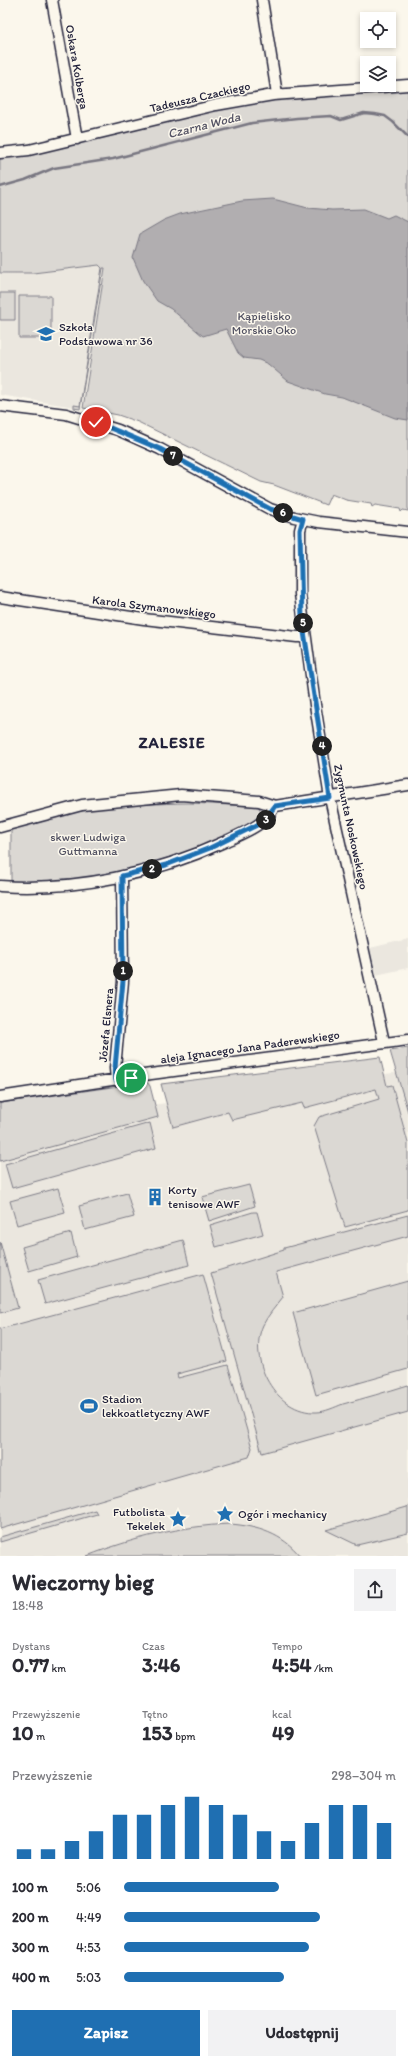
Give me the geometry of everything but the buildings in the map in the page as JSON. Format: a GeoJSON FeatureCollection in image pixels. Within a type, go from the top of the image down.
{"type":"FeatureCollection","features":[{"type":"Feature","properties":{"kind":"street","name":"Oskara Kolberga"},"geometry":{"type":"LineString","coordinates":[[52,0],[77,139]]}},
{"type":"Feature","properties":{"kind":"street"},"geometry":{"type":"LineString","coordinates":[[262,0],[277,94]]}},
{"type":"Feature","properties":{"kind":"street","name":"Tadeusza Czackiego"},"geometry":{"type":"LineString","coordinates":[[0,153],[29,150],[216,105],[277,94],[408,85]]}},
{"type":"Feature","properties":{"kind":"street"},"geometry":{"type":"LineString","coordinates":[[0,406],[66,414],[118,430],[160,449],[270,509],[303,519],[408,532]]}},
{"type":"Feature","properties":{"kind":"street","name":"Zygmunta Noskowskiego"},"geometry":{"type":"LineString","coordinates":[[303,519],[300,530],[300,594],[330,798],[384,1042]]}},
{"type":"Feature","properties":{"kind":"street","name":"Karola Szymanowskiego"},"geometry":{"type":"LineString","coordinates":[[0,597],[144,619],[297,637],[305,636]]}},
{"type":"Feature","properties":{"kind":"street"},"geometry":{"type":"LineString","coordinates":[[0,827],[82,805],[181,795],[259,800],[275,806],[408,785]]}},
{"type":"Feature","properties":{"kind":"street"},"geometry":{"type":"LineString","coordinates":[[0,886],[27,888],[86,883],[166,865],[210,848],[263,822],[275,806]]}},
{"type":"Feature","properties":{"kind":"street","name":"Józefa Elsnera"},"geometry":{"type":"LineString","coordinates":[[116,1080],[115,1068],[123,981],[122,876]]}},
{"type":"Feature","properties":{"kind":"street","name":"aleja Ignacego Jana Paderewskiego"},"geometry":{"type":"LineString","coordinates":[[0,1098],[151,1074],[408,1040]]}},
{"type":"Feature","properties":{"kind":"shaded area"},"geometry":{"type":"Polygon","coordinates":[[[273,199],[308,208],[332,210],[364,209],[387,218],[394,215],[408,222],[408,420],[395,418],[342,397],[325,394],[288,381],[268,364],[259,360],[244,358],[238,353],[226,329],[203,336],[171,309],[157,301],[143,281],[133,258],[140,234],[164,220],[180,214],[242,201],[273,199]]]}},
{"type":"Feature","properties":{"kind":"shaded area","name":"Szkoła Podstawowa nr 36"},"geometry":{"type":"Polygon","coordinates":[[[100,265],[102,268],[80,406],[74,405],[74,407],[0,395],[0,274],[33,273],[100,265]]]}},
{"type":"Feature","properties":{"kind":"shaded area"},"geometry":{"type":"Polygon","coordinates":[[[408,939],[408,968],[376,975],[370,948],[408,939]]]}},
{"type":"Feature","properties":{"kind":"shaded area"},"geometry":{"type":"Polygon","coordinates":[[[408,1071],[408,1556],[0,1556],[0,1129],[159,1104],[408,1071]]]}},
{"type":"Feature","properties":{"kind":"green space","name":"Kąpielisko Morskie Oko"},"geometry":{"type":"Polygon","coordinates":[[[408,89],[408,511],[403,510],[401,512],[400,509],[375,505],[372,507],[371,504],[346,500],[331,494],[326,505],[274,485],[261,482],[138,422],[118,415],[83,408],[105,268],[103,268],[80,409],[74,408],[74,405],[80,406],[102,268],[99,265],[33,273],[0,273],[0,157],[256,101],[370,92],[396,92],[396,90],[408,89]]]}},
{"type":"Feature","properties":{"kind":"green space"},"geometry":{"type":"Polygon","coordinates":[[[0,293],[15,293],[15,320],[0,320],[0,293]]]}},
{"type":"Feature","properties":{"kind":"green space"},"geometry":{"type":"Polygon","coordinates":[[[19,296],[51,296],[51,338],[19,338],[19,296]]]}},
{"type":"Feature","properties":{"kind":"green space","name":"skwer Ludwiga Guttmanna"},"geometry":{"type":"Polygon","coordinates":[[[189,803],[259,807],[262,814],[249,825],[197,848],[132,870],[66,881],[11,883],[11,829],[54,816],[99,808],[189,803]]]}},
{"type":"Feature","properties":{"kind":"green space"},"geometry":{"type":"Polygon","coordinates":[[[408,1048],[408,1112],[390,1051],[408,1048]]]}},
{"type":"Feature","properties":{"kind":"green space"},"geometry":{"type":"Polygon","coordinates":[[[380,1057],[387,1086],[392,1085],[408,1143],[408,1210],[345,1227],[314,1126],[319,1117],[379,1099],[376,1089],[304,1108],[302,1103],[232,1120],[228,1112],[173,1127],[161,1084],[380,1057]]]}},
{"type":"Feature","properties":{"kind":"green space"},"geometry":{"type":"Polygon","coordinates":[[[147,1082],[150,1086],[158,1117],[0,1161],[0,1103],[147,1082]]]}},
{"type":"Feature","properties":{"kind":"green space"},"geometry":{"type":"Polygon","coordinates":[[[150,1123],[156,1148],[12,1188],[5,1164],[150,1123]]]}},
{"type":"Feature","properties":{"kind":"green space"},"geometry":{"type":"Polygon","coordinates":[[[249,1185],[255,1206],[209,1221],[202,1197],[249,1185]]]}},
{"type":"Feature","properties":{"kind":"green space"},"geometry":{"type":"Polygon","coordinates":[[[58,1188],[65,1212],[17,1225],[10,1201],[58,1188]]]}},
{"type":"Feature","properties":{"kind":"green space"},"geometry":{"type":"Polygon","coordinates":[[[127,1193],[134,1217],[85,1230],[79,1206],[127,1193]]]}},
{"type":"Feature","properties":{"kind":"green space"},"geometry":{"type":"Polygon","coordinates":[[[257,1212],[263,1234],[216,1247],[210,1225],[257,1212]]]}},
{"type":"Feature","properties":{"kind":"green space"},"geometry":{"type":"Polygon","coordinates":[[[408,1215],[408,1236],[276,1272],[283,1297],[263,1325],[259,1339],[259,1354],[262,1368],[278,1395],[289,1404],[302,1410],[317,1412],[323,1411],[408,1385],[408,1412],[262,1453],[211,1273],[284,1250],[284,1248],[408,1215]]]}},
{"type":"Feature","properties":{"kind":"green space"},"geometry":{"type":"Polygon","coordinates":[[[71,1233],[77,1257],[29,1271],[22,1247],[71,1233]]]}},
{"type":"Feature","properties":{"kind":"green space"},"geometry":{"type":"Polygon","coordinates":[[[183,1240],[189,1265],[45,1304],[38,1280],[183,1240]]]}},
{"type":"Feature","properties":{"kind":"green space"},"geometry":{"type":"Polygon","coordinates":[[[0,1242],[18,1308],[0,1313],[0,1242]]]}},
{"type":"Feature","properties":{"kind":"green space"},"geometry":{"type":"Polygon","coordinates":[[[203,1274],[227,1361],[177,1374],[178,1378],[228,1365],[252,1448],[249,1457],[0,1529],[0,1329],[203,1274]]]}},
{"type":"Feature","properties":{"kind":"green space"},"geometry":{"type":"Polygon","coordinates":[[[408,1281],[408,1369],[316,1395],[293,1313],[408,1281]]]}},
{"type":"Feature","properties":{"kind":"green space"},"geometry":{"type":"Polygon","coordinates":[[[408,1505],[408,1533],[357,1545],[326,1530],[407,1507],[408,1505]]]}},
{"type":"Feature","properties":{"kind":"green space"},"geometry":{"type":"Polygon","coordinates":[[[95,1510],[97,1514],[0,1542],[0,1537],[95,1510]]]}},
{"type":"Feature","properties":{"kind":"green space"},"geometry":{"type":"Polygon","coordinates":[[[230,1524],[269,1532],[286,1542],[300,1556],[87,1556],[140,1538],[157,1534],[193,1527],[230,1524]]]}},
{"type":"Feature","properties":{"kind":"waterway","name":"Czarna Woda"},"geometry":{"type":"LineString","coordinates":[[0,187],[25,180],[54,168],[113,159],[252,123],[331,116],[341,120],[364,113],[385,116],[408,137]]}},
{"type":"Feature","properties":{"kind":"place","name":"Szkoła Podstawowa nr 36"},"geometry":{"type":"Point","coordinates":[46,334]}},
{"type":"Feature","properties":{"kind":"place","name":"Korty tenisowe AWF"},"geometry":{"type":"Point","coordinates":[155,1197]}},
{"type":"Feature","properties":{"kind":"place","name":"Stadion lekkoatletyczny AWF"},"geometry":{"type":"Point","coordinates":[89,1406]}},
{"type":"Feature","properties":{"kind":"place","name":"Ogór i mechanicy"},"geometry":{"type":"Point","coordinates":[225,1514]}},
{"type":"Feature","properties":{"kind":"place","name":"Futbolista Tekelek"},"geometry":{"type":"Point","coordinates":[178,1519]}},
{"type":"Feature","properties":{"kind":"district","name":"ZALESIE"},"geometry":{"type":"Point","coordinates":[172,742]}},
{"type":"Feature","properties":{"kind":"route"},"geometry":{"type":"LineString","coordinates":[[96,422],[160,449],[270,509],[303,519],[300,530],[300,594],[302,619],[330,798],[275,806],[263,822],[210,848],[166,865],[122,876],[123,981],[115,1068],[116,1080],[131,1078]]}}]}
